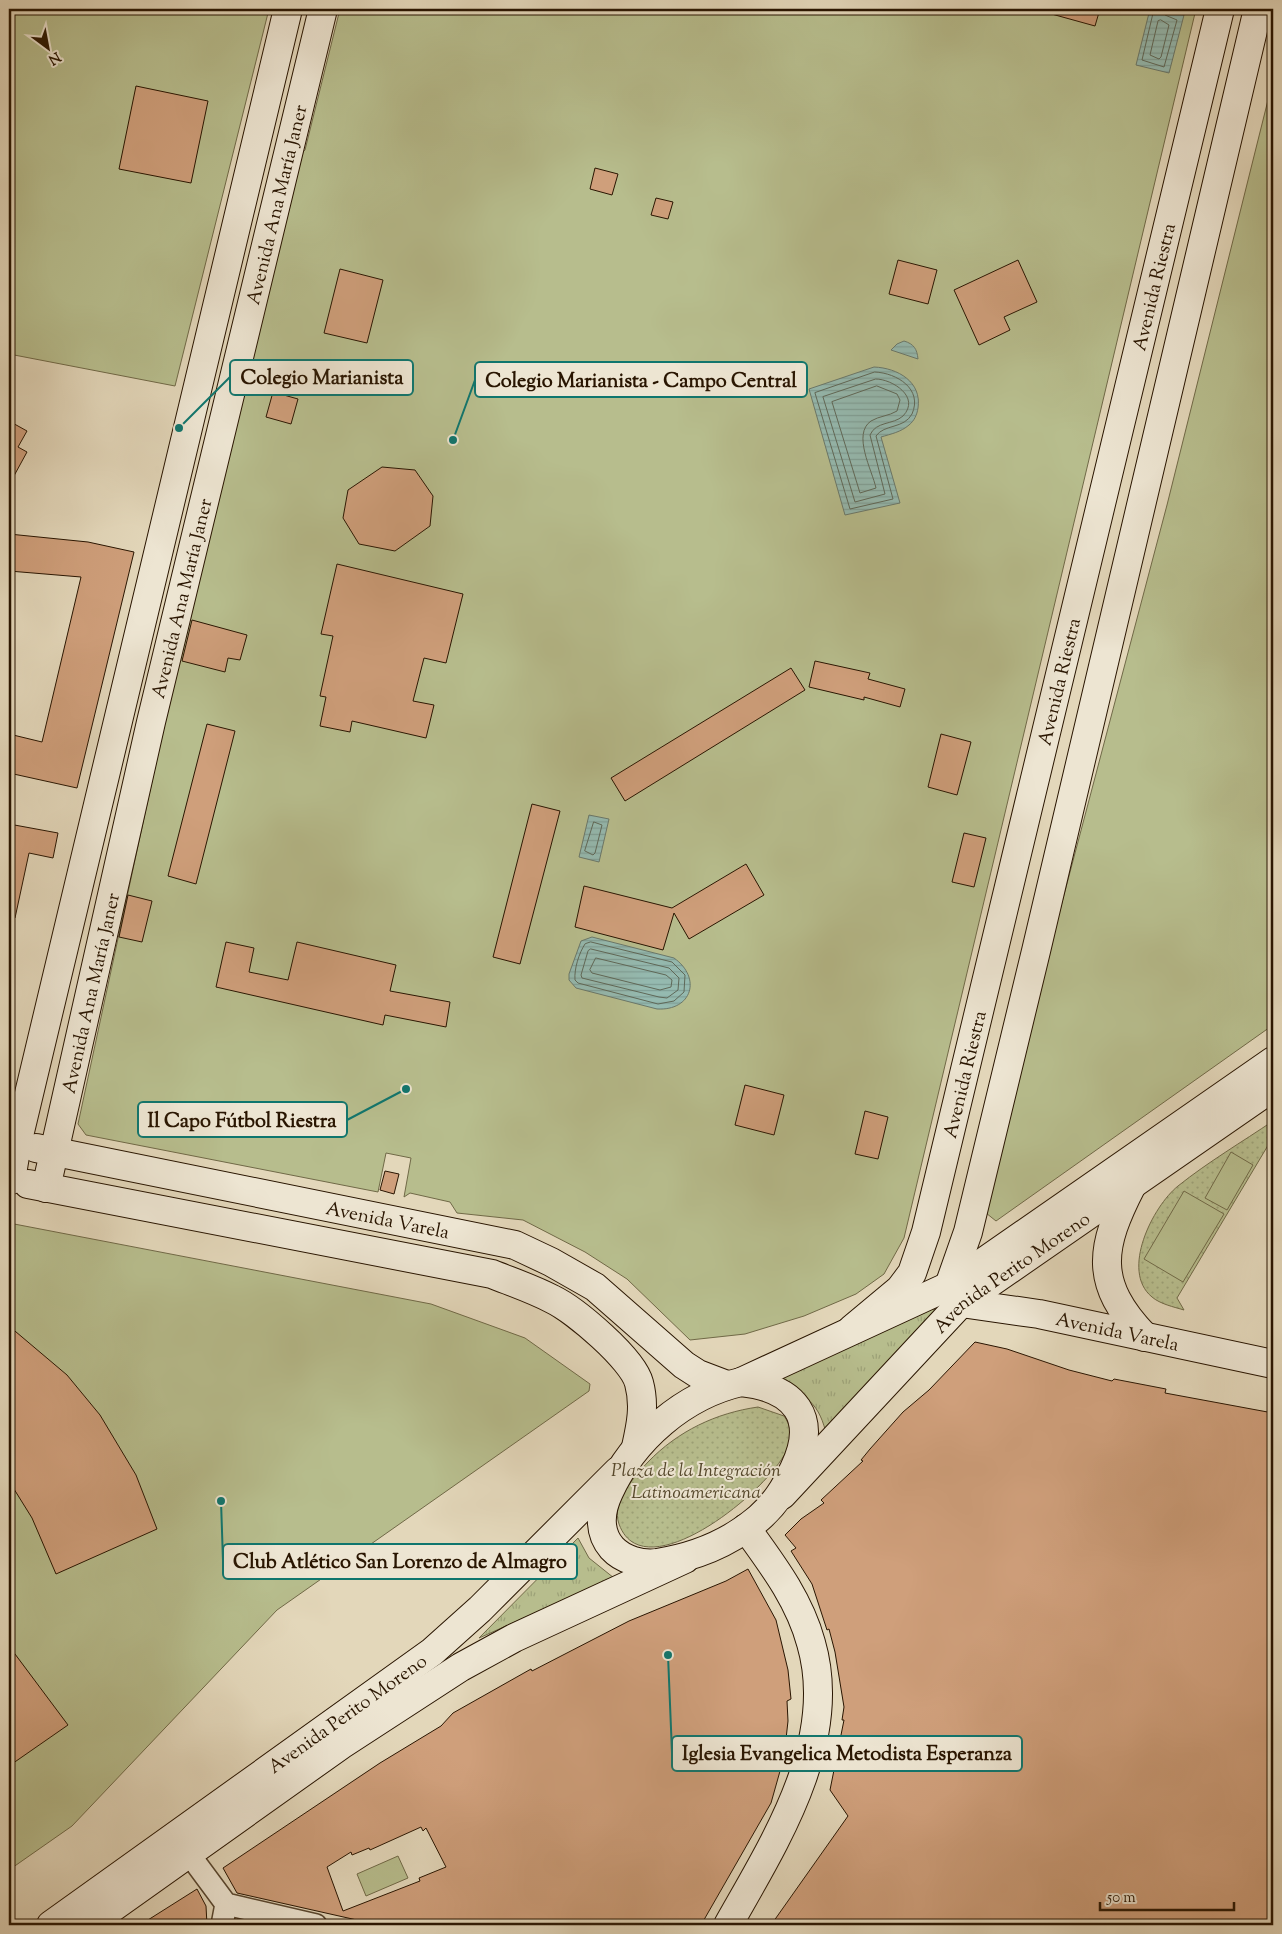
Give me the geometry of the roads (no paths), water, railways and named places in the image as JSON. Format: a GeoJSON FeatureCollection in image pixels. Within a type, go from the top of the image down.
{"type":"FeatureCollection","features":[{"type":"Feature","properties":{"kind":"main road","name":"Avenida Ana María Janer"},"geometry":{"type":"LineString","coordinates":[[10,1179],[13,1143],[145,606],[288,9]]}},
{"type":"Feature","properties":{"kind":"main road","name":"Avenida Ana María Janer"},"geometry":{"type":"LineString","coordinates":[[46,1188],[175,623],[323,9]]}},
{"type":"Feature","properties":{"kind":"main road","name":"Avenida Riestra"},"geometry":{"type":"LineString","coordinates":[[852,1329],[900,1289],[912,1273],[920,1253],[1220,9]]}},
{"type":"Feature","properties":{"kind":"main road","name":"Avenida Riestra"},"geometry":{"type":"LineString","coordinates":[[955,1295],[968,1232],[1258,9]]}},
{"type":"Feature","properties":{"kind":"main road"},"geometry":{"type":"LineString","coordinates":[[145,606],[161,602],[172,613],[175,623]]}},
{"type":"Feature","properties":{"kind":"main road"},"geometry":{"type":"LineString","coordinates":[[996,942],[1036,951]]}},
{"type":"Feature","properties":{"kind":"main road","name":"Avenida Perito Moreno"},"geometry":{"type":"LineString","coordinates":[[88,1925],[341,1745],[461,1666],[514,1638],[724,1542],[746,1528],[782,1495],[955,1295],[998,1252],[1273,1061]]}},
{"type":"Feature","properties":{"kind":"main road","name":"Avenida Perito Moreno"},"geometry":{"type":"LineString","coordinates":[[636,1447],[692,1402],[852,1329],[955,1295],[1133,1184],[1273,1087]]}},
{"type":"Feature","properties":{"kind":"main road","name":"Avenida Varela"},"geometry":{"type":"LineString","coordinates":[[13,1143],[515,1245],[552,1262],[595,1287],[684,1365],[698,1374],[734,1384],[764,1384],[789,1399],[802,1417],[805,1426],[802,1454],[782,1495]]}},
{"type":"Feature","properties":{"kind":"main road","name":"Avenida Varela"},"geometry":{"type":"LineString","coordinates":[[10,1179],[46,1188],[492,1274],[554,1300],[601,1336],[624,1357],[639,1381],[643,1409],[636,1447]]}},
{"type":"Feature","properties":{"kind":"main road"},"geometry":{"type":"LineString","coordinates":[[1133,1184],[1118,1212],[1109,1238],[1106,1265],[1112,1292],[1125,1317],[1145,1337]]}},
{"type":"Feature","properties":{"kind":"main road"},"geometry":{"type":"LineString","coordinates":[[968,1232],[970,1243],[978,1250],[988,1253],[998,1252]]}},
{"type":"Feature","properties":{"kind":"main road","name":"Avenida Varela"},"geometry":{"type":"LineString","coordinates":[[955,1295],[1273,1364]]}},
{"type":"Feature","properties":{"kind":"main road"},"geometry":{"type":"LineString","coordinates":[[636,1447],[618,1471],[606,1499],[602,1515],[602,1528],[607,1543],[616,1552],[638,1562],[649,1564],[685,1559]]}},
{"type":"Feature","properties":{"kind":"main road","name":"Avenida Perito Moreno"},"geometry":{"type":"LineString","coordinates":[[51,1925],[432,1652],[487,1602],[618,1471]]}},
{"type":"Feature","properties":{"kind":"main road"},"geometry":{"type":"LineString","coordinates":[[728,1925],[765,1861],[802,1780],[812,1744],[817,1703],[816,1666],[811,1643],[800,1614],[784,1582],[746,1528]]}},
{"type":"Feature","properties":{"kind":"street"},"geometry":{"type":"LineString","coordinates":[[189,1854],[226,1904],[316,1925]]}},
{"type":"Feature","properties":{"kind":"street"},"geometry":{"type":"LineString","coordinates":[[222,1925],[226,1904]]}},
{"type":"Feature","properties":{"kind":"water"},"geometry":{"type":"Polygon","coordinates":[[[1150,9],[1184,15],[1169,73],[1136,65],[1150,9]]]}},
{"type":"Feature","properties":{"kind":"water"},"geometry":{"type":"Polygon","coordinates":[[[904,341],[914,347],[918,359],[891,350],[897,344],[904,341]]]}},
{"type":"Feature","properties":{"kind":"water"},"geometry":{"type":"Polygon","coordinates":[[[874,367],[892,370],[906,378],[916,391],[918,399],[918,408],[914,420],[899,431],[881,437],[900,503],[845,515],[809,389],[874,367]]]}},
{"type":"Feature","properties":{"kind":"water"},"geometry":{"type":"Polygon","coordinates":[[[589,815],[609,819],[599,862],[579,857],[589,815]]]}},
{"type":"Feature","properties":{"kind":"water"},"geometry":{"type":"Polygon","coordinates":[[[592,937],[674,958],[683,966],[688,975],[690,983],[689,992],[685,999],[678,1005],[657,1009],[576,988],[569,980],[569,974],[581,941],[592,937]]]}},
{"type":"Feature","properties":{"kind":"place","name":"Colegio Marianista"},"geometry":{"type":"Point","coordinates":[179,428]}},
{"type":"Feature","properties":{"kind":"place","name":"Colegio Marianista - Campo Central"},"geometry":{"type":"Point","coordinates":[453,440]}},
{"type":"Feature","properties":{"kind":"place","name":"Il Capo Fútbol Riestra"},"geometry":{"type":"Point","coordinates":[406,1089]}},
{"type":"Feature","properties":{"kind":"place","name":"Club Atlético San Lorenzo de Almagro"},"geometry":{"type":"Point","coordinates":[221,1501]}},
{"type":"Feature","properties":{"kind":"place","name":"Iglesia Evangelica Metodista Esperanza"},"geometry":{"type":"Point","coordinates":[668,1655]}},
{"type":"Feature","properties":{"kind":"park label","name":"Plaza de la Integración Latinoamericana"},"geometry":{"type":"Point","coordinates":[696,1480]}}]}
